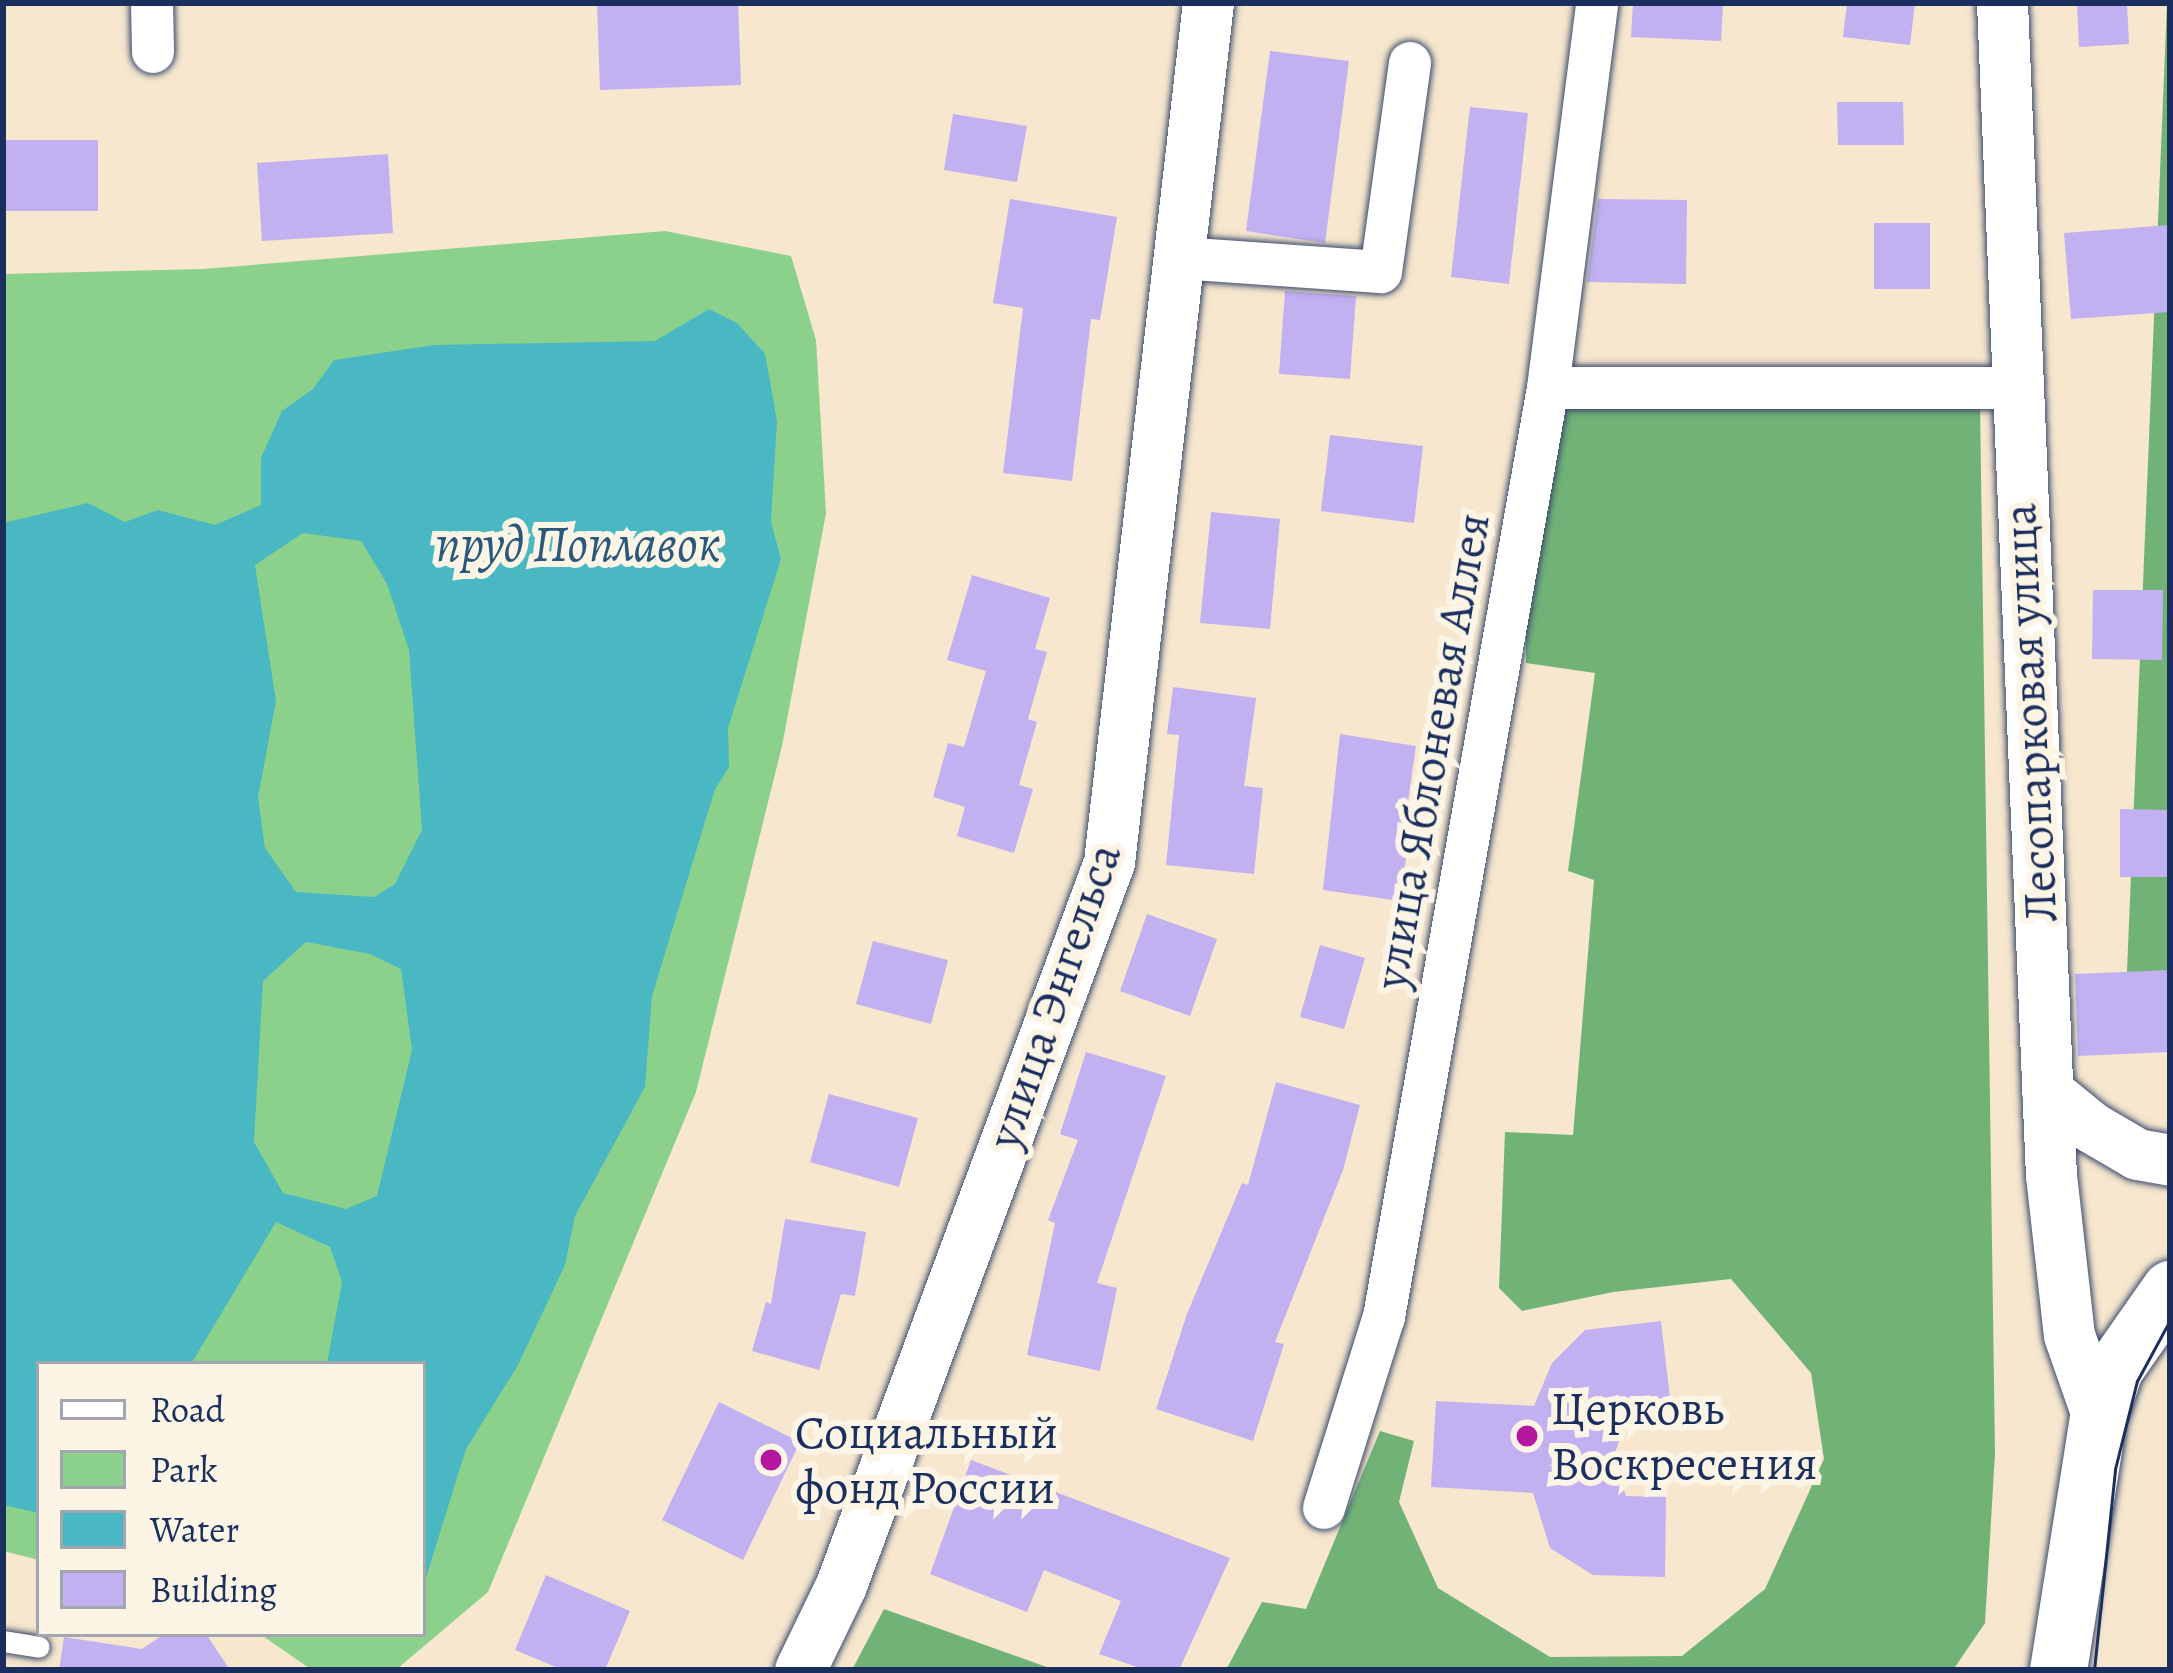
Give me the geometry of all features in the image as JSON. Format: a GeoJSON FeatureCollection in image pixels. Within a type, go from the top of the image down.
{"type":"FeatureCollection","features":[{"type":"Feature","properties":{"kind":"main road"},"geometry":{"type":"LineString","coordinates":[[2058,1670],[2098,1418],[2114,1369],[2170,1289]]}},
{"type":"Feature","properties":{"kind":"street"},"geometry":{"type":"LineString","coordinates":[[152,3],[153,52]]}},
{"type":"Feature","properties":{"kind":"street","name":"улица Энгельса"},"geometry":{"type":"LineString","coordinates":[[800,1670],[842,1585],[1108,862],[1208,3]]}},
{"type":"Feature","properties":{"kind":"street","name":"улица Яблоневая Аллея"},"geometry":{"type":"LineString","coordinates":[[1324,1508],[1384,1316],[1547,388],[1597,3]]}},
{"type":"Feature","properties":{"kind":"street","name":"Лесопарковая улица"},"geometry":{"type":"LineString","coordinates":[[2002,3],[2048,1091],[2069,1335],[2098,1418]]}},
{"type":"Feature","properties":{"kind":"street"},"geometry":{"type":"LineString","coordinates":[[1179,258],[1381,272],[1410,63]]}},
{"type":"Feature","properties":{"kind":"street"},"geometry":{"type":"LineString","coordinates":[[1547,388],[2015,388]]}},
{"type":"Feature","properties":{"kind":"street"},"geometry":{"type":"LineString","coordinates":[[2048,1091],[2091,1127],[2137,1154],[2170,1160]]}},
{"type":"Feature","properties":{"kind":"lane"},"geometry":{"type":"LineString","coordinates":[[3,1641],[39,1647]]}},
{"type":"Feature","properties":{"kind":"green space"},"geometry":{"type":"Polygon","coordinates":[[[2167,3],[2170,991],[2125,1020],[2167,3]]]}},
{"type":"Feature","properties":{"kind":"green space","name":"пруд Поплавок"},"geometry":{"type":"Polygon","coordinates":[[[665,231],[791,256],[816,340],[826,513],[782,746],[696,1092],[488,1592],[398,1668],[312,1670],[264,1637],[426,1637],[426,1361],[36,1361],[36,1559],[3,1551],[3,274],[203,269],[665,231]]]}},
{"type":"Feature","properties":{"kind":"green space"},"geometry":{"type":"Polygon","coordinates":[[[1980,403],[1995,1453],[1985,1623],[1953,1670],[1226,1670],[1262,1602],[1306,1609],[1380,1431],[1414,1441],[1399,1502],[1438,1588],[1550,1657],[1682,1656],[1765,1589],[1824,1459],[1811,1373],[1731,1279],[1613,1292],[1522,1311],[1499,1288],[1505,1132],[1573,1135],[1594,880],[1568,871],[1595,673],[1526,663],[1526,622],[1554,406],[1980,403]]]}},
{"type":"Feature","properties":{"kind":"green space"},"geometry":{"type":"Polygon","coordinates":[[[884,1609],[1055,1670],[852,1670],[884,1609]]]}},
{"type":"Feature","properties":{"kind":"water","name":"пруд Поплавок"},"geometry":{"type":"Polygon","coordinates":[[[709,309],[737,323],[765,354],[777,421],[771,522],[781,559],[728,728],[729,767],[715,789],[652,996],[645,1087],[575,1216],[565,1265],[518,1365],[466,1449],[426,1578],[426,1361],[328,1361],[342,1282],[330,1247],[276,1222],[193,1361],[36,1361],[36,1512],[3,1505],[3,523],[88,503],[125,522],[158,510],[215,525],[261,505],[261,458],[282,411],[313,389],[334,360],[434,345],[655,341],[709,309]],[[303,533],[255,565],[276,701],[258,797],[265,848],[296,892],[374,897],[395,884],[422,830],[409,650],[387,584],[361,541],[303,533]],[[306,942],[263,981],[254,1142],[283,1193],[346,1209],[377,1196],[412,1050],[401,969],[370,954],[306,942]]]}},
{"type":"Feature","properties":{"kind":"building"},"geometry":{"type":"Polygon","coordinates":[[[597,3],[738,3],[741,85],[600,90],[597,3]]]}},
{"type":"Feature","properties":{"kind":"building"},"geometry":{"type":"Polygon","coordinates":[[[1633,3],[1723,3],[1721,41],[1631,37],[1633,3]]]}},
{"type":"Feature","properties":{"kind":"building"},"geometry":{"type":"Polygon","coordinates":[[[1847,3],[1915,3],[1910,45],[1843,37],[1847,3]]]}},
{"type":"Feature","properties":{"kind":"building"},"geometry":{"type":"Polygon","coordinates":[[[2077,3],[2127,3],[2129,44],[2079,47],[2077,3]]]}},
{"type":"Feature","properties":{"kind":"building"},"geometry":{"type":"Polygon","coordinates":[[[1270,51],[1349,61],[1325,243],[1246,231],[1270,51]]]}},
{"type":"Feature","properties":{"kind":"building"},"geometry":{"type":"Polygon","coordinates":[[[1837,102],[1903,102],[1904,145],[1838,145],[1837,102]]]}},
{"type":"Feature","properties":{"kind":"building"},"geometry":{"type":"Polygon","coordinates":[[[1470,107],[1528,113],[1509,284],[1451,277],[1470,107]]]}},
{"type":"Feature","properties":{"kind":"building"},"geometry":{"type":"Polygon","coordinates":[[[953,114],[1027,126],[1017,182],[944,170],[953,114]]]}},
{"type":"Feature","properties":{"kind":"building"},"geometry":{"type":"Polygon","coordinates":[[[3,140],[98,140],[98,211],[3,211],[3,140]]]}},
{"type":"Feature","properties":{"kind":"building"},"geometry":{"type":"Polygon","coordinates":[[[388,154],[393,233],[262,241],[257,163],[388,154]]]}},
{"type":"Feature","properties":{"kind":"building"},"geometry":{"type":"Polygon","coordinates":[[[1010,199],[1117,217],[1100,320],[1091,319],[1072,481],[1003,473],[1023,308],[993,303],[1010,199]]]}},
{"type":"Feature","properties":{"kind":"building"},"geometry":{"type":"Polygon","coordinates":[[[1598,199],[1687,200],[1686,284],[1587,282],[1598,199]]]}},
{"type":"Feature","properties":{"kind":"building"},"geometry":{"type":"Polygon","coordinates":[[[1874,223],[1930,223],[1930,289],[1874,289],[1874,223]]]}},
{"type":"Feature","properties":{"kind":"building"},"geometry":{"type":"Polygon","coordinates":[[[2170,225],[2170,312],[2071,319],[2064,233],[2170,225]]]}},
{"type":"Feature","properties":{"kind":"building"},"geometry":{"type":"Polygon","coordinates":[[[1285,291],[1356,296],[1350,379],[1279,374],[1285,291]]]}},
{"type":"Feature","properties":{"kind":"building"},"geometry":{"type":"Polygon","coordinates":[[[1330,435],[1423,446],[1414,523],[1321,511],[1330,435]]]}},
{"type":"Feature","properties":{"kind":"building"},"geometry":{"type":"Polygon","coordinates":[[[1211,512],[1280,519],[1270,629],[1200,623],[1211,512]]]}},
{"type":"Feature","properties":{"kind":"building"},"geometry":{"type":"Polygon","coordinates":[[[972,575],[1050,598],[1035,649],[1047,652],[1028,719],[1037,722],[1019,785],[1033,789],[1014,853],[957,836],[965,807],[933,797],[948,743],[964,747],[986,671],[947,660],[972,575]]]}},
{"type":"Feature","properties":{"kind":"building"},"geometry":{"type":"Polygon","coordinates":[[[2093,590],[2163,590],[2162,660],[2092,659],[2093,590]]]}},
{"type":"Feature","properties":{"kind":"building"},"geometry":{"type":"Polygon","coordinates":[[[1173,687],[1256,698],[1244,786],[1263,788],[1254,874],[1166,865],[1179,735],[1167,734],[1173,687]]]}},
{"type":"Feature","properties":{"kind":"building"},"geometry":{"type":"Polygon","coordinates":[[[1340,734],[1416,746],[1401,850],[1407,851],[1400,901],[1323,890],[1340,734]]]}},
{"type":"Feature","properties":{"kind":"building"},"geometry":{"type":"Polygon","coordinates":[[[2120,809],[2170,810],[2170,877],[2120,877],[2120,809]]]}},
{"type":"Feature","properties":{"kind":"building"},"geometry":{"type":"Polygon","coordinates":[[[1147,914],[1217,939],[1190,1016],[1120,991],[1147,914]]]}},
{"type":"Feature","properties":{"kind":"building"},"geometry":{"type":"Polygon","coordinates":[[[873,941],[948,960],[931,1024],[856,1004],[873,941]]]}},
{"type":"Feature","properties":{"kind":"building"},"geometry":{"type":"Polygon","coordinates":[[[1320,945],[1365,958],[1344,1029],[1300,1017],[1320,945]]]}},
{"type":"Feature","properties":{"kind":"building"},"geometry":{"type":"Polygon","coordinates":[[[2170,970],[2170,1052],[2078,1056],[2075,974],[2170,970]]]}},
{"type":"Feature","properties":{"kind":"building"},"geometry":{"type":"Polygon","coordinates":[[[1086,1052],[1166,1076],[1097,1283],[1117,1288],[1100,1371],[1027,1355],[1055,1223],[1048,1220],[1078,1140],[1060,1134],[1086,1052]]]}},
{"type":"Feature","properties":{"kind":"building"},"geometry":{"type":"Polygon","coordinates":[[[1276,1082],[1360,1105],[1343,1170],[1275,1342],[1284,1344],[1253,1441],[1156,1409],[1187,1314],[1242,1183],[1248,1185],[1276,1082]]]}},
{"type":"Feature","properties":{"kind":"building"},"geometry":{"type":"Polygon","coordinates":[[[829,1094],[918,1118],[899,1187],[810,1162],[829,1094]]]}},
{"type":"Feature","properties":{"kind":"building"},"geometry":{"type":"Polygon","coordinates":[[[785,1219],[866,1232],[855,1296],[841,1294],[819,1370],[752,1351],[766,1302],[771,1304],[785,1219]]]}},
{"type":"Feature","properties":{"kind":"building","name":"Церковь Воскресения"},"geometry":{"type":"Polygon","coordinates":[[[1661,1321],[1671,1407],[1629,1412],[1613,1459],[1626,1496],[1666,1497],[1665,1577],[1593,1575],[1550,1548],[1533,1493],[1431,1487],[1436,1401],[1534,1406],[1552,1363],[1585,1330],[1661,1321]]]}},
{"type":"Feature","properties":{"kind":"building"},"geometry":{"type":"Polygon","coordinates":[[[719,1402],[800,1442],[743,1560],[662,1520],[719,1402]]]}},
{"type":"Feature","properties":{"kind":"building"},"geometry":{"type":"Polygon","coordinates":[[[971,1460],[1230,1558],[1179,1670],[1146,1670],[1099,1654],[1121,1601],[1044,1570],[1027,1612],[930,1574],[971,1460]]]}},
{"type":"Feature","properties":{"kind":"building"},"geometry":{"type":"Polygon","coordinates":[[[546,1575],[630,1611],[605,1670],[563,1670],[515,1650],[546,1575]]]}},
{"type":"Feature","properties":{"kind":"building"},"geometry":{"type":"Polygon","coordinates":[[[64,1637],[142,1649],[160,1637],[208,1637],[230,1670],[59,1670],[64,1637]]]}},
{"type":"Feature","properties":{"kind":"tram line"},"geometry":{"type":"LineString","coordinates":[[2094,1670],[2115,1469],[2137,1381],[2170,1320]]}},
{"type":"Feature","properties":{"kind":"place","name":"Церковь Воскресения"},"geometry":{"type":"Point","coordinates":[1527,1436]}},
{"type":"Feature","properties":{"kind":"place","name":"Социальный фонд России"},"geometry":{"type":"Point","coordinates":[771,1460]}}]}
